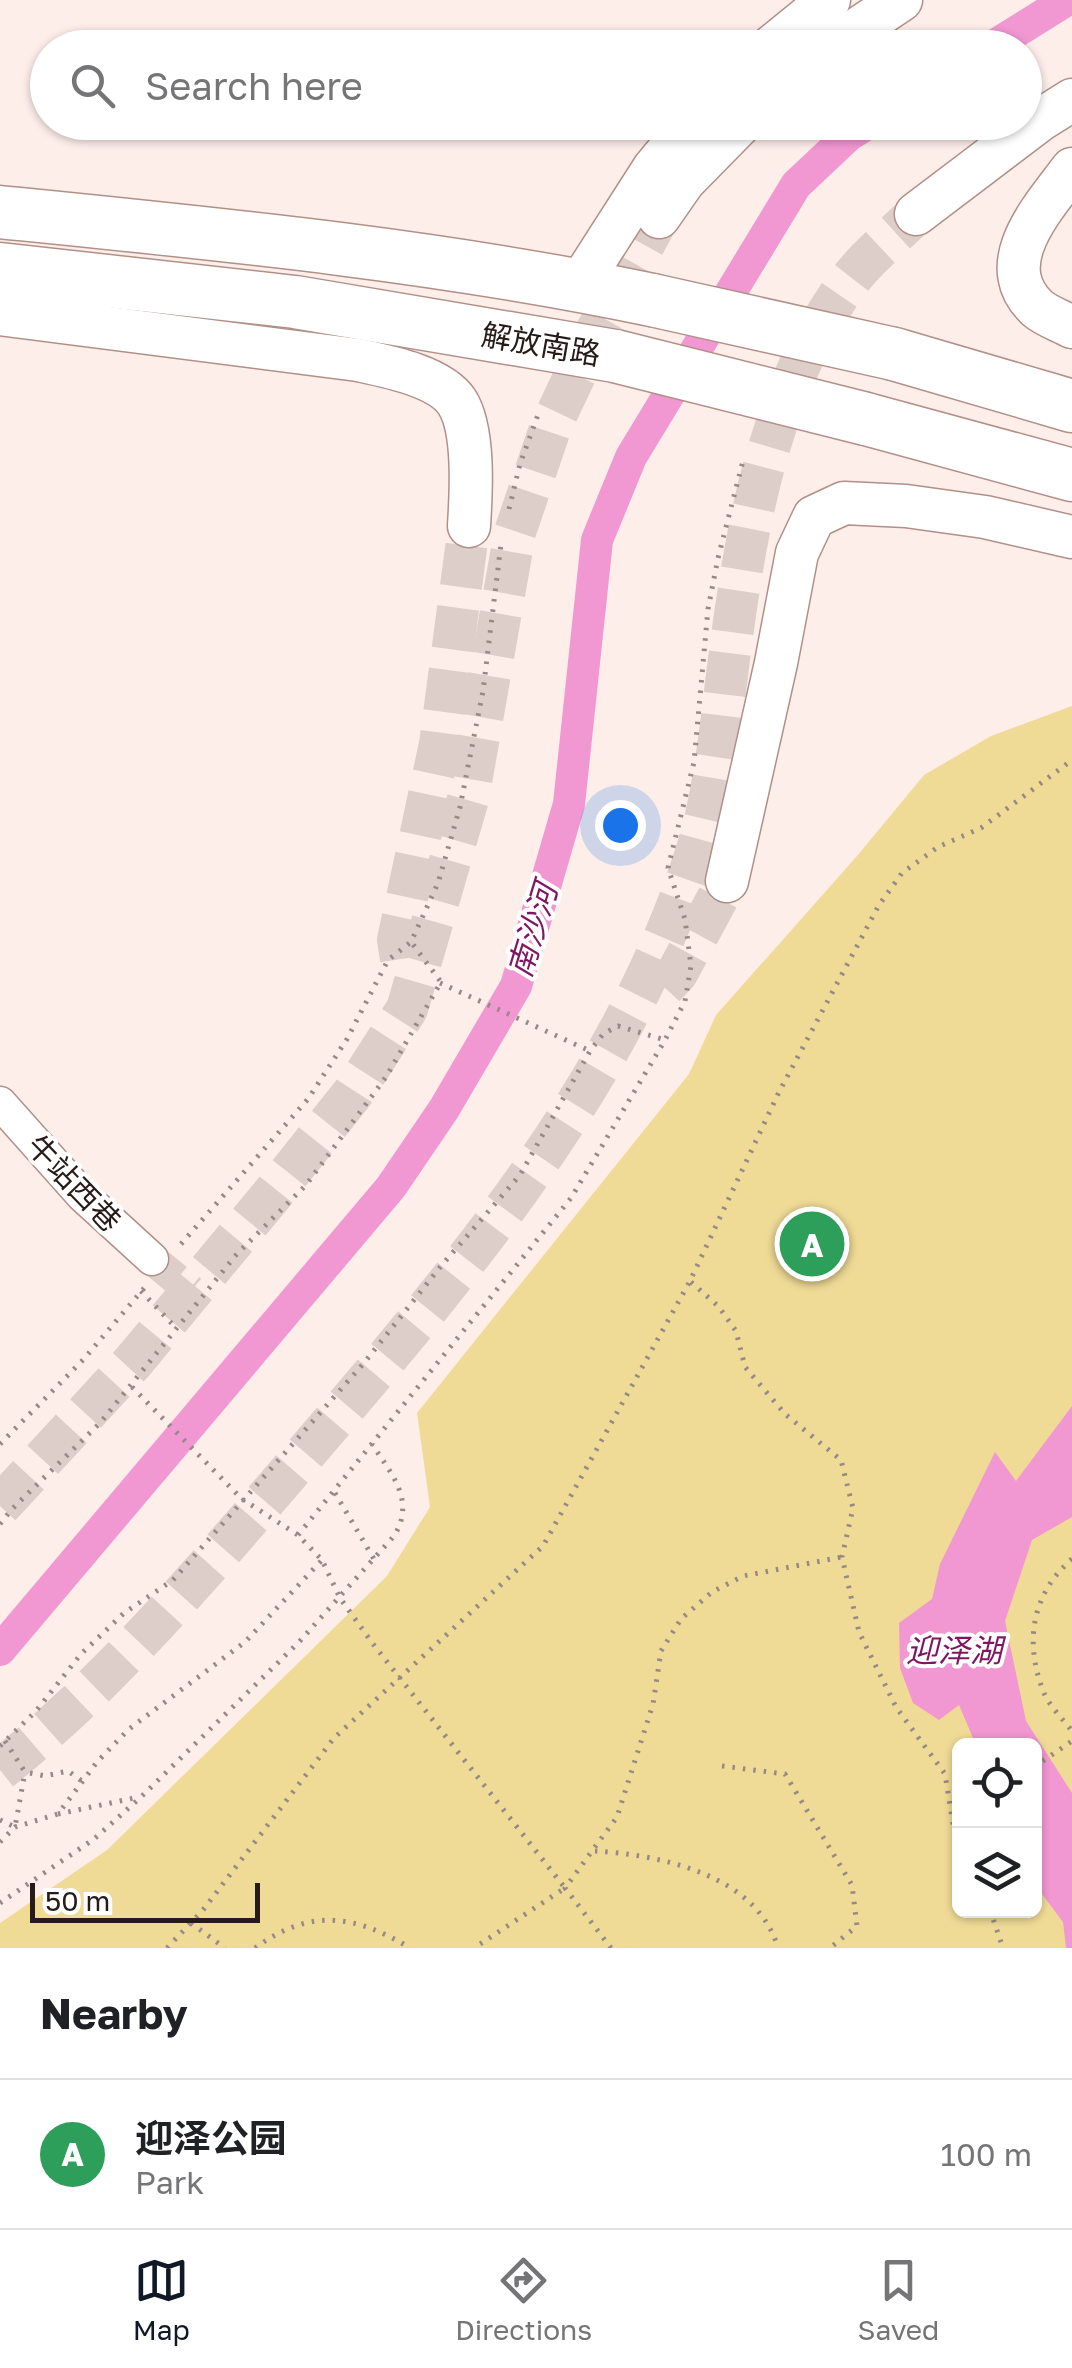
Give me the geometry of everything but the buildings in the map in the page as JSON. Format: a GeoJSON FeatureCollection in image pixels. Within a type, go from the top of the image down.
{"type":"FeatureCollection","features":[{"type":"Feature","properties":{"kind":"main road"},"geometry":{"type":"LineString","coordinates":[[0,212],[303,242],[579,285],[894,354],[1072,406]]}},
{"type":"Feature","properties":{"kind":"main road","name":"解放南路"},"geometry":{"type":"LineString","coordinates":[[0,268],[295,302],[615,356],[1072,476]]}},
{"type":"Feature","properties":{"kind":"street"},"geometry":{"type":"LineString","coordinates":[[792,30],[830,0]]}},
{"type":"Feature","properties":{"kind":"street"},"geometry":{"type":"LineString","coordinates":[[855,30],[900,0]]}},
{"type":"Feature","properties":{"kind":"street"},"geometry":{"type":"LineString","coordinates":[[1042,119],[1072,100]]}},
{"type":"Feature","properties":{"kind":"street"},"geometry":{"type":"LineString","coordinates":[[579,285],[654,168],[677,140]]}},
{"type":"Feature","properties":{"kind":"street"},"geometry":{"type":"LineString","coordinates":[[659,217],[684,181],[724,140]]}},
{"type":"Feature","properties":{"kind":"street"},"geometry":{"type":"LineString","coordinates":[[916,214],[1014,140]]}},
{"type":"Feature","properties":{"kind":"street"},"geometry":{"type":"LineString","coordinates":[[1072,168],[1031,224],[1018,253],[1023,287],[1038,308],[1072,326]]}},
{"type":"Feature","properties":{"kind":"street"},"geometry":{"type":"LineString","coordinates":[[0,314],[398,368],[434,384],[457,402],[472,473],[493,526]]}},
{"type":"Feature","properties":{"kind":"street"},"geometry":{"type":"LineString","coordinates":[[726,881],[797,553],[814,517],[844,503],[906,506],[986,517],[1072,538]]}},
{"type":"Feature","properties":{"kind":"street","name":"牛站西巷"},"geometry":{"type":"LineString","coordinates":[[0,1103],[83,1196],[161,1261]]}},
{"type":"Feature","properties":{"kind":"path"},"geometry":{"type":"LineString","coordinates":[[0,1444],[83,1360],[161,1261],[308,1098],[347,1039],[388,960],[411,942],[438,883],[460,807],[483,691],[493,526],[539,412]]}},
{"type":"Feature","properties":{"kind":"path"},"geometry":{"type":"LineString","coordinates":[[298,1535],[571,1198],[685,1000],[691,966],[685,918],[668,868],[694,762],[708,609],[744,457]]}},
{"type":"Feature","properties":{"kind":"path"},"geometry":{"type":"LineString","coordinates":[[167,1948],[334,1738],[543,1546],[690,1282],[779,1092],[879,905],[902,873],[938,847],[981,828],[1072,760]]}},
{"type":"Feature","properties":{"kind":"path"},"geometry":{"type":"LineString","coordinates":[[411,942],[440,983],[590,1051]]}},
{"type":"Feature","properties":{"kind":"path"},"geometry":{"type":"LineString","coordinates":[[0,1524],[100,1423],[236,1255],[306,1185],[386,1077],[440,983]]}},
{"type":"Feature","properties":{"kind":"path"},"geometry":{"type":"LineString","coordinates":[[82,1781],[68,1771],[45,1776],[25,1772],[2,1744],[36,1710],[81,1654],[124,1614],[173,1580],[364,1363],[520,1175],[603,1034],[618,1026],[665,1040]]}},
{"type":"Feature","properties":{"kind":"path"},"geometry":{"type":"LineString","coordinates":[[690,1282],[720,1307],[736,1331],[746,1367],[765,1391],[785,1414],[841,1460],[852,1508],[842,1557],[859,1632],[896,1706],[945,1774],[952,1801]]}},
{"type":"Feature","properties":{"kind":"path"},"geometry":{"type":"LineString","coordinates":[[141,1291],[178,1330]]}},
{"type":"Feature","properties":{"kind":"path"},"geometry":{"type":"LineString","coordinates":[[132,1386],[242,1499],[298,1535],[322,1560],[340,1598],[399,1678],[611,1948]]}},
{"type":"Feature","properties":{"kind":"path"},"geometry":{"type":"LineString","coordinates":[[0,1903],[94,1840],[142,1796],[374,1559],[404,1520],[403,1499],[372,1444]]}},
{"type":"Feature","properties":{"kind":"path"},"geometry":{"type":"LineString","coordinates":[[334,1491],[374,1559]]}},
{"type":"Feature","properties":{"kind":"path"},"geometry":{"type":"LineString","coordinates":[[474,1948],[565,1888],[617,1817],[653,1704],[661,1651],[681,1619],[712,1592],[743,1576],[842,1557]]}},
{"type":"Feature","properties":{"kind":"path"},"geometry":{"type":"LineString","coordinates":[[1072,1559],[1040,1597],[1032,1648],[1045,1696],[1072,1731]]}},
{"type":"Feature","properties":{"kind":"path"},"geometry":{"type":"LineString","coordinates":[[58,1814],[129,1729],[246,1642],[322,1560]]}},
{"type":"Feature","properties":{"kind":"path"},"geometry":{"type":"LineString","coordinates":[[1042,1762],[1072,1741]]}},
{"type":"Feature","properties":{"kind":"path"},"geometry":{"type":"LineString","coordinates":[[722,1766],[785,1774],[852,1886],[857,1926],[830,1948]]}},
{"type":"Feature","properties":{"kind":"path"},"geometry":{"type":"LineString","coordinates":[[15,1827],[25,1772]]}},
{"type":"Feature","properties":{"kind":"path"},"geometry":{"type":"LineString","coordinates":[[0,1842],[15,1827],[142,1796]]}},
{"type":"Feature","properties":{"kind":"path"},"geometry":{"type":"LineString","coordinates":[[0,1820],[15,1827]]}},
{"type":"Feature","properties":{"kind":"path"},"geometry":{"type":"LineString","coordinates":[[595,1851],[646,1854],[740,1893],[772,1930],[778,1948]]}},
{"type":"Feature","properties":{"kind":"path"},"geometry":{"type":"LineString","coordinates":[[255,1948],[275,1934],[302,1924],[345,1918],[378,1928],[410,1948]]}},
{"type":"Feature","properties":{"kind":"path"},"geometry":{"type":"LineString","coordinates":[[993,1918],[1003,1948]]}},
{"type":"Feature","properties":{"kind":"path"},"geometry":{"type":"LineString","coordinates":[[191,1922],[225,1948]]}},
{"type":"Feature","properties":{"kind":"shaded area"},"geometry":{"type":"Polygon","coordinates":[[[1072,706],[1072,1948],[0,1948],[0,1923],[107,1850],[387,1576],[430,1507],[417,1413],[689,1074],[716,1015],[924,775],[991,736],[1072,706]]]}},
{"type":"Feature","properties":{"kind":"water","name":"迎泽湖"},"geometry":{"type":"Polygon","coordinates":[[[1072,1406],[1072,1517],[1032,1540],[1005,1621],[1026,1721],[1037,1738],[973,1738],[959,1705],[939,1720],[913,1703],[900,1668],[899,1623],[932,1599],[940,1564],[995,1452],[1016,1481],[1072,1406]]]}},
{"type":"Feature","properties":{"kind":"water","name":"迎泽湖"},"geometry":{"type":"Polygon","coordinates":[[[1042,1746],[1072,1793],[1072,1948],[1066,1948],[1063,1922],[1042,1894],[1042,1746]]]}},
{"type":"Feature","properties":{"kind":"waterway","name":"南沙河"},"geometry":{"type":"LineString","coordinates":[[1019,30],[1067,0]]}},
{"type":"Feature","properties":{"kind":"waterway","name":"南沙河"},"geometry":{"type":"LineString","coordinates":[[0,1650],[391,1187],[444,1109],[516,986],[569,804],[597,540],[631,457],[796,185],[844,140]]}},
{"type":"Feature","properties":{"kind":"tunnel"},"geometry":{"type":"LineString","coordinates":[[0,1770],[83,1698],[268,1497],[476,1248],[578,1102],[623,1024],[662,944],[701,836],[716,764],[752,515],[779,416],[798,368],[850,280],[916,214]]}},
{"type":"Feature","properties":{"kind":"tunnel"},"geometry":{"type":"LineString","coordinates":[[0,1506],[133,1362],[271,1196],[353,1093],[407,1009],[468,799],[515,532],[551,426],[593,337],[659,217]]}},
{"type":"Feature","properties":{"kind":"tunnel"},"geometry":{"type":"LineString","coordinates":[[401,959],[398,940],[440,744],[469,526]]}},
{"type":"Feature","properties":{"kind":"tunnel"},"geometry":{"type":"LineString","coordinates":[[664,987],[677,973],[727,881]]}},
{"type":"Feature","properties":{"kind":"tunnel"},"geometry":{"type":"LineString","coordinates":[[152,1259],[191,1291]]}},
{"type":"Feature","properties":{"kind":"place","name":"迎泽公园"},"geometry":{"type":"Point","coordinates":[812,1244]}}]}
